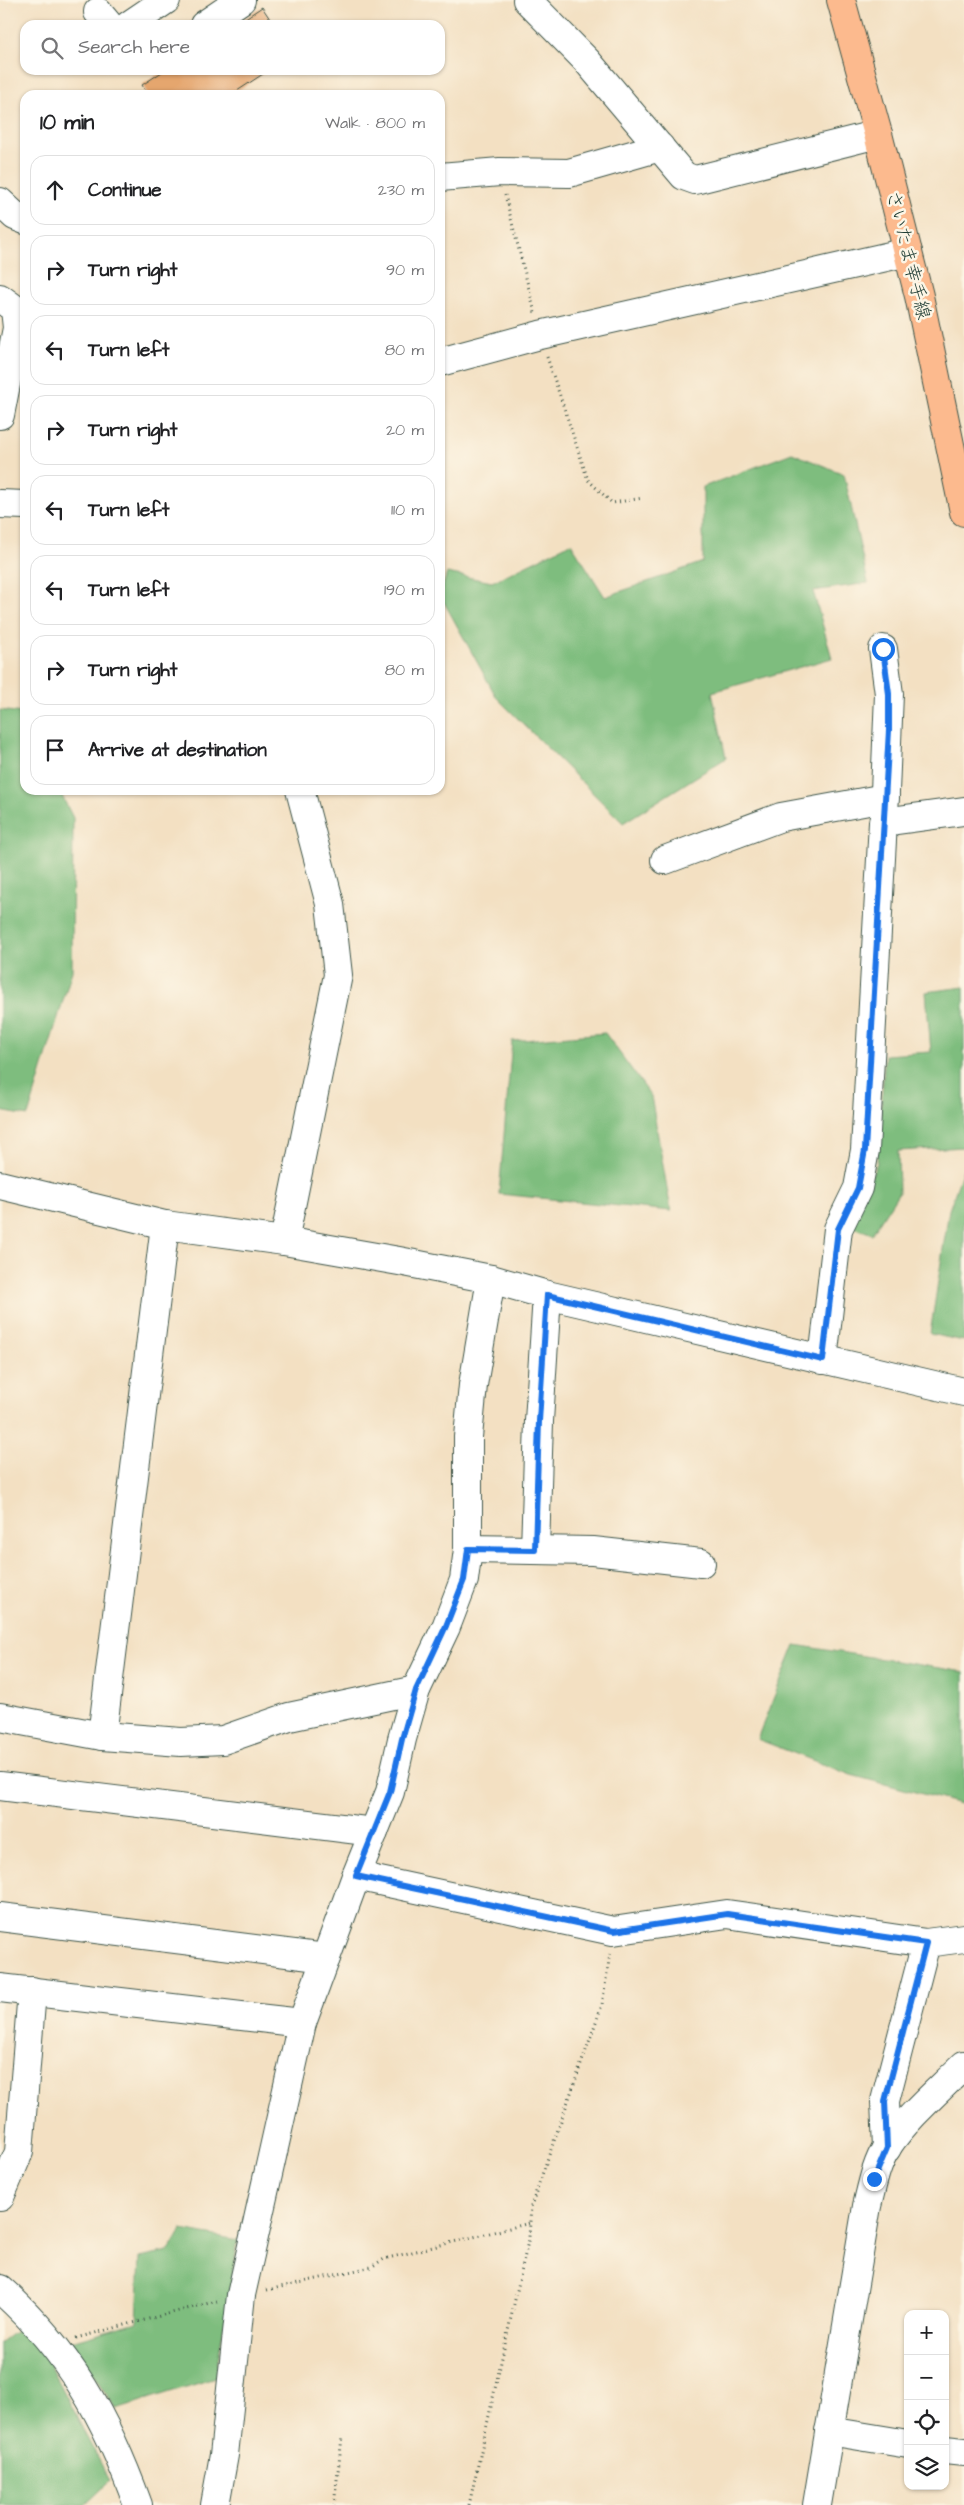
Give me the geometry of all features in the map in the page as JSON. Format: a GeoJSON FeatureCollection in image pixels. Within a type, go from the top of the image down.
{"type":"FeatureCollection","features":[{"type":"Feature","properties":{"kind":"main road","name":"さいたま幸手線"},"geometry":{"type":"LineString","coordinates":[[841,0],[908,252],[964,512]]}},
{"type":"Feature","properties":{"kind":"street"},"geometry":{"type":"LineString","coordinates":[[136,20],[166,0]]}},
{"type":"Feature","properties":{"kind":"street"},"geometry":{"type":"LineString","coordinates":[[211,20],[241,0]]}},
{"type":"Feature","properties":{"kind":"street"},"geometry":{"type":"LineString","coordinates":[[527,0],[587,61],[684,176],[696,180],[878,134]]}},
{"type":"Feature","properties":{"kind":"street"},"geometry":{"type":"LineString","coordinates":[[445,176],[500,172],[569,173],[660,147]]}},
{"type":"Feature","properties":{"kind":"street"},"geometry":{"type":"LineString","coordinates":[[0,202],[15,216],[20,218]]}},
{"type":"Feature","properties":{"kind":"street"},"geometry":{"type":"LineString","coordinates":[[445,361],[540,335],[908,252]]}},
{"type":"Feature","properties":{"kind":"street"},"geometry":{"type":"LineString","coordinates":[[0,298],[15,310],[17,328],[0,415]]}},
{"type":"Feature","properties":{"kind":"street"},"geometry":{"type":"LineString","coordinates":[[0,504],[20,505]]}},
{"type":"Feature","properties":{"kind":"street"},"geometry":{"type":"LineString","coordinates":[[823,1360],[838,1229],[858,1188],[865,1150],[889,694],[883,649]]}},
{"type":"Feature","properties":{"kind":"street"},"geometry":{"type":"LineString","coordinates":[[284,1241],[338,975],[330,904],[301,795]]}},
{"type":"Feature","properties":{"kind":"street"},"geometry":{"type":"LineString","coordinates":[[665,860],[782,817],[884,810],[964,810]]}},
{"type":"Feature","properties":{"kind":"street"},"geometry":{"type":"LineString","coordinates":[[0,1186],[166,1225],[284,1241],[491,1279],[547,1295],[964,1392]]}},
{"type":"Feature","properties":{"kind":"street"},"geometry":{"type":"LineString","coordinates":[[102,1736],[166,1225]]}},
{"type":"Feature","properties":{"kind":"street"},"geometry":{"type":"LineString","coordinates":[[215,2505],[224,2455],[241,2295],[302,2023],[356,1876],[390,1792],[416,1690],[446,1626],[464,1580],[468,1549],[468,1437],[473,1385],[491,1279]]}},
{"type":"Feature","properties":{"kind":"street"},"geometry":{"type":"LineString","coordinates":[[535,1550],[539,1421],[547,1295]]}},
{"type":"Feature","properties":{"kind":"street"},"geometry":{"type":"LineString","coordinates":[[468,1549],[593,1551],[701,1563]]}},
{"type":"Feature","properties":{"kind":"street"},"geometry":{"type":"LineString","coordinates":[[0,1717],[102,1736],[181,1742],[223,1740],[288,1718],[416,1690]]}},
{"type":"Feature","properties":{"kind":"street"},"geometry":{"type":"LineString","coordinates":[[0,1786],[374,1832]]}},
{"type":"Feature","properties":{"kind":"street"},"geometry":{"type":"LineString","coordinates":[[356,1876],[614,1931],[727,1914],[926,1943],[964,1938]]}},
{"type":"Feature","properties":{"kind":"street"},"geometry":{"type":"LineString","coordinates":[[0,1917],[326,1958]]}},
{"type":"Feature","properties":{"kind":"street"},"geometry":{"type":"LineString","coordinates":[[887,2148],[885,2101],[926,1943]]}},
{"type":"Feature","properties":{"kind":"street"},"geometry":{"type":"LineString","coordinates":[[0,1988],[302,2023]]}},
{"type":"Feature","properties":{"kind":"street"},"geometry":{"type":"LineString","coordinates":[[0,2197],[19,2152],[32,1992]]}},
{"type":"Feature","properties":{"kind":"street"},"geometry":{"type":"LineString","coordinates":[[817,2505],[867,2206],[874,2179],[887,2148],[907,2122],[964,2065]]}},
{"type":"Feature","properties":{"kind":"street"},"geometry":{"type":"LineString","coordinates":[[0,2289],[30,2316],[54,2344],[92,2401],[124,2465],[138,2505]]}},
{"type":"Feature","properties":{"kind":"street"},"geometry":{"type":"LineString","coordinates":[[829,2431],[904,2443]]}},
{"type":"Feature","properties":{"kind":"street"},"geometry":{"type":"LineString","coordinates":[[949,2450],[964,2452]]}},
{"type":"Feature","properties":{"kind":"path"},"geometry":{"type":"LineString","coordinates":[[469,2505],[529,2237],[531,2206],[602,2005],[614,1931]]}},
{"type":"Feature","properties":{"kind":"path"},"geometry":{"type":"LineString","coordinates":[[54,2344],[241,2295],[370,2267],[384,2259],[530,2223]]}},
{"type":"Feature","properties":{"kind":"path"},"geometry":{"type":"LineString","coordinates":[[334,2505],[342,2438]]}},
{"type":"Feature","properties":{"kind":"green space"},"geometry":{"type":"Polygon","coordinates":[[[792,453],[844,474],[868,583],[813,591],[832,658],[712,692],[726,758],[623,823],[497,698],[445,604],[445,579],[447,573],[492,582],[571,543],[605,597],[703,562],[703,487],[792,453]]]}},
{"type":"Feature","properties":{"kind":"green space"},"geometry":{"type":"Polygon","coordinates":[[[0,710],[20,713],[20,795],[62,795],[73,818],[72,971],[28,1116],[0,1111],[0,710]]]}},
{"type":"Feature","properties":{"kind":"green space"},"geometry":{"type":"Polygon","coordinates":[[[964,987],[964,1147],[898,1151],[899,1192],[872,1234],[849,1225],[877,1163],[885,1055],[931,1052],[926,992],[964,987]]]}},
{"type":"Feature","properties":{"kind":"green space"},"geometry":{"type":"Polygon","coordinates":[[[605,1033],[651,1096],[671,1211],[499,1194],[512,1041],[605,1033]]]}},
{"type":"Feature","properties":{"kind":"green space"},"geometry":{"type":"Polygon","coordinates":[[[964,1167],[964,1341],[930,1334],[949,1210],[964,1167]]]}},
{"type":"Feature","properties":{"kind":"green space"},"geometry":{"type":"Polygon","coordinates":[[[795,1645],[964,1672],[964,1805],[851,1775],[757,1739],[795,1645]]]}},
{"type":"Feature","properties":{"kind":"green space"},"geometry":{"type":"Polygon","coordinates":[[[181,2230],[238,2240],[215,2378],[116,2409],[71,2341],[137,2322],[140,2258],[168,2252],[181,2230]]]}},
{"type":"Feature","properties":{"kind":"green space"},"geometry":{"type":"Polygon","coordinates":[[[23,2326],[47,2360],[110,2481],[85,2505],[0,2505],[0,2343],[23,2326]]]}},
{"type":"Feature","properties":{"kind":"building"},"geometry":{"type":"Polygon","coordinates":[[[262,7],[271,20],[242,20],[262,7]]]}},
{"type":"Feature","properties":{"kind":"building"},"geometry":{"type":"Polygon","coordinates":[[[157,75],[261,75],[239,90],[145,90],[142,85],[157,75]]]}},
{"type":"Feature","properties":{"kind":"route"},"geometry":{"type":"LineString","coordinates":[[874,2179],[887,2148],[885,2101],[926,1943],[727,1914],[614,1931],[356,1876],[390,1792],[416,1690],[446,1626],[464,1580],[468,1549],[535,1550],[539,1421],[547,1295],[823,1360],[838,1229],[858,1188],[865,1150],[889,730],[889,694],[883,649]]}}]}
